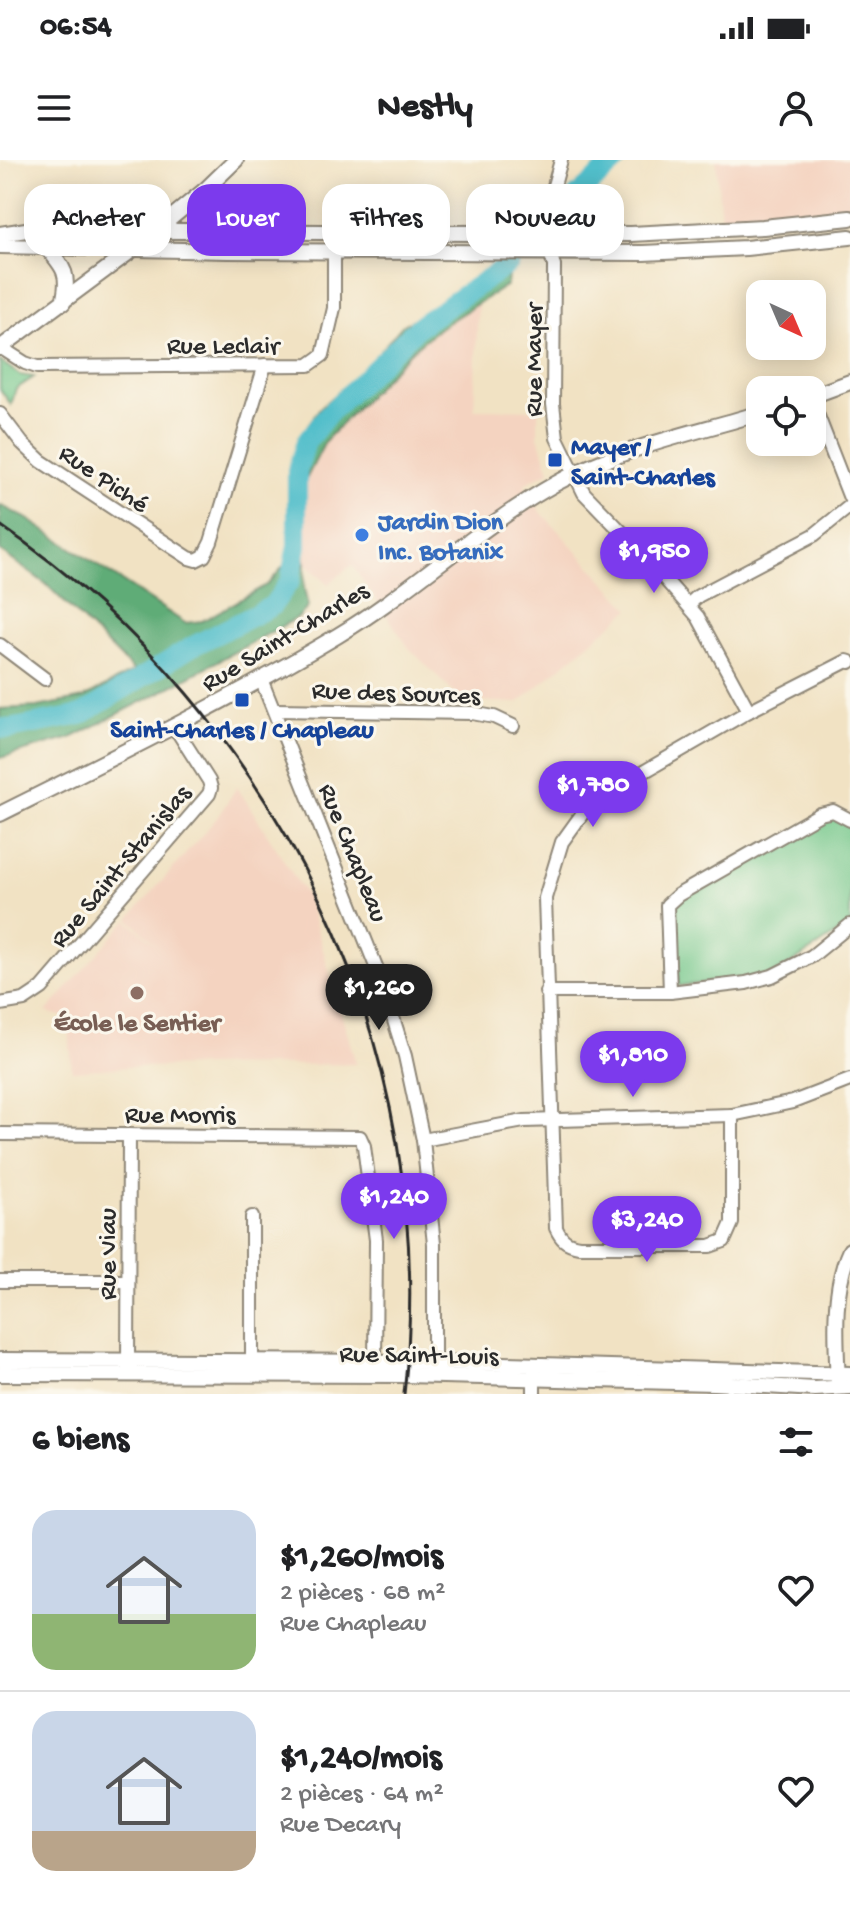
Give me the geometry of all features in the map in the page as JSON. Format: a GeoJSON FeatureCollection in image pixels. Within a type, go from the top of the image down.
{"type":"FeatureCollection","features":[{"type":"Feature","properties":{"kind":"street"},"geometry":{"type":"LineString","coordinates":[[211,184],[236,160]]}},
{"type":"Feature","properties":{"kind":"street"},"geometry":{"type":"LineString","coordinates":[[554,184],[561,160]]}},
{"type":"Feature","properties":{"kind":"street"},"geometry":{"type":"LineString","coordinates":[[171,218],[187,205]]}},
{"type":"Feature","properties":{"kind":"street"},"geometry":{"type":"LineString","coordinates":[[624,234],[763,227],[850,218]]}},
{"type":"Feature","properties":{"kind":"street"},"geometry":{"type":"LineString","coordinates":[[763,227],[765,246]]}},
{"type":"Feature","properties":{"kind":"street"},"geometry":{"type":"LineString","coordinates":[[0,234],[24,230]]}},
{"type":"Feature","properties":{"kind":"street"},"geometry":{"type":"LineString","coordinates":[[624,253],[765,246],[850,237]]}},
{"type":"Feature","properties":{"kind":"street"},"geometry":{"type":"LineString","coordinates":[[0,246],[24,247]]}},
{"type":"Feature","properties":{"kind":"street"},"geometry":{"type":"LineString","coordinates":[[171,250],[322,252]]}},
{"type":"Feature","properties":{"kind":"street"},"geometry":{"type":"LineString","coordinates":[[54,256],[67,278],[63,303]]}},
{"type":"Feature","properties":{"kind":"street"},"geometry":{"type":"LineString","coordinates":[[0,348],[125,256]]}},
{"type":"Feature","properties":{"kind":"street","name":"Rue Leclair"},"geometry":{"type":"LineString","coordinates":[[0,348],[37,367],[309,365],[323,355],[334,308],[334,256]]}},
{"type":"Feature","properties":{"kind":"street","name":"Rue Mayer"},"geometry":{"type":"LineString","coordinates":[[552,256],[553,418],[557,438],[584,493],[698,617],[749,711]]}},
{"type":"Feature","properties":{"kind":"street","name":"Rue Piché"},"geometry":{"type":"LineString","coordinates":[[0,414],[22,443],[41,461],[187,557],[199,560],[211,542],[265,365]]}},
{"type":"Feature","properties":{"kind":"street"},"geometry":{"type":"LineString","coordinates":[[826,392],[850,382]]}},
{"type":"Feature","properties":{"kind":"street","name":"Rue Saint-Charles"},"geometry":{"type":"LineString","coordinates":[[0,814],[174,726],[346,630],[516,509],[573,475],[631,451],[746,417]]}},
{"type":"Feature","properties":{"kind":"street"},"geometry":{"type":"LineString","coordinates":[[826,435],[850,498]]}},
{"type":"Feature","properties":{"kind":"street"},"geometry":{"type":"LineString","coordinates":[[688,605],[698,596],[814,535],[850,506]]}},
{"type":"Feature","properties":{"kind":"street"},"geometry":{"type":"LineString","coordinates":[[0,645],[45,679]]}},
{"type":"Feature","properties":{"kind":"street"},"geometry":{"type":"LineString","coordinates":[[732,1115],[732,1223],[730,1234],[724,1241],[710,1246],[579,1246],[561,1238],[556,1228],[545,898],[562,842],[585,810],[607,793],[749,711],[850,662]]}},
{"type":"Feature","properties":{"kind":"street","name":"Rue Chapleau"},"geometry":{"type":"LineString","coordinates":[[261,679],[381,979],[405,1056],[423,1140],[434,1244],[434,1369]]}},
{"type":"Feature","properties":{"kind":"street","name":"Rue des Sources"},"geometry":{"type":"LineString","coordinates":[[275,710],[472,713],[494,717],[513,726]]}},
{"type":"Feature","properties":{"kind":"street","name":"Rue Saint-Stanislas"},"geometry":{"type":"LineString","coordinates":[[0,1004],[29,998],[46,983],[209,794],[209,781],[174,726]]}},
{"type":"Feature","properties":{"kind":"street"},"geometry":{"type":"LineString","coordinates":[[670,992],[667,905],[678,895],[820,814],[833,811],[850,820]]}},
{"type":"Feature","properties":{"kind":"street"},"geometry":{"type":"LineString","coordinates":[[546,992],[670,992],[746,983],[772,976],[812,956],[850,925]]}},
{"type":"Feature","properties":{"kind":"street"},"geometry":{"type":"LineString","coordinates":[[423,1140],[524,1121],[732,1115],[793,1102],[850,1080]]}},
{"type":"Feature","properties":{"kind":"street","name":"Rue Morris"},"geometry":{"type":"LineString","coordinates":[[0,1134],[360,1137],[364,1142],[375,1231],[375,1369]]}},
{"type":"Feature","properties":{"kind":"street","name":"Rue Viau"},"geometry":{"type":"LineString","coordinates":[[128,1368],[129,1135]]}},
{"type":"Feature","properties":{"kind":"street"},"geometry":{"type":"LineString","coordinates":[[252,1217],[252,1369]]}},
{"type":"Feature","properties":{"kind":"street"},"geometry":{"type":"LineString","coordinates":[[843,1383],[838,1294],[850,1250]]}},
{"type":"Feature","properties":{"kind":"street"},"geometry":{"type":"LineString","coordinates":[[0,1281],[128,1281]]}},
{"type":"Feature","properties":{"kind":"street","name":"Rue Saint-Louis"},"geometry":{"type":"LineString","coordinates":[[0,1360],[128,1368],[434,1369],[843,1383]]}},
{"type":"Feature","properties":{"kind":"street","name":"Rue Saint-Louis"},"geometry":{"type":"LineString","coordinates":[[0,1374],[128,1368]]}},
{"type":"Feature","properties":{"kind":"street"},"geometry":{"type":"LineString","coordinates":[[534,1372],[534,1394]]}},
{"type":"Feature","properties":{"kind":"shaded area"},"geometry":{"type":"Polygon","coordinates":[[[716,160],[850,160],[850,207],[721,221],[716,160]]]}},
{"type":"Feature","properties":{"kind":"shaded area"},"geometry":{"type":"Polygon","coordinates":[[[478,303],[474,409],[538,410],[538,436],[550,471],[524,484],[540,511],[630,609],[518,703],[461,700],[409,648],[352,565],[328,584],[305,563],[301,525],[299,502],[304,483],[326,440],[410,352],[439,328],[478,303]]]}},
{"type":"Feature","properties":{"kind":"shaded area"},"geometry":{"type":"Polygon","coordinates":[[[237,787],[308,898],[356,1064],[129,1067],[72,1071],[68,1018],[46,1012],[127,920],[162,950],[129,919],[216,819],[237,787]]]}},
{"type":"Feature","properties":{"kind":"green space"},"geometry":{"type":"Polygon","coordinates":[[[499,271],[508,276],[507,285],[439,328],[410,352],[326,440],[304,483],[299,502],[308,607],[299,617],[71,738],[0,758],[0,709],[37,707],[84,698],[134,671],[46,584],[0,551],[0,505],[26,518],[185,623],[202,621],[268,584],[284,566],[290,545],[290,488],[298,450],[308,425],[320,408],[369,364],[402,326],[499,271]]]}},
{"type":"Feature","properties":{"kind":"green space"},"geometry":{"type":"Polygon","coordinates":[[[0,361],[20,375],[34,377],[16,389],[11,405],[0,389],[0,361]]]}},
{"type":"Feature","properties":{"kind":"green space"},"geometry":{"type":"Polygon","coordinates":[[[832,813],[850,827],[850,925],[772,976],[678,986],[676,900],[832,813]]]}},
{"type":"Feature","properties":{"kind":"waterway"},"geometry":{"type":"LineString","coordinates":[[590,184],[617,160]]}},
{"type":"Feature","properties":{"kind":"waterway"},"geometry":{"type":"LineString","coordinates":[[0,728],[10,729],[81,715],[193,646],[272,606],[290,581],[297,546],[297,471],[306,442],[328,414],[419,326],[510,263]]}},
{"type":"Feature","properties":{"kind":"railway"},"geometry":{"type":"LineString","coordinates":[[0,525],[99,603],[187,694],[261,795],[322,904],[367,1020],[397,1142],[409,1267],[404,1394]]}},
{"type":"Feature","properties":{"kind":"place","name":"Mayer / Saint-Charles"},"geometry":{"type":"Point","coordinates":[555,460]}},
{"type":"Feature","properties":{"kind":"place","name":"Jardin Dion Inc. Botanix"},"geometry":{"type":"Point","coordinates":[362,535]}},
{"type":"Feature","properties":{"kind":"place","name":"Saint-Charles / Chapleau"},"geometry":{"type":"Point","coordinates":[242,700]}},
{"type":"Feature","properties":{"kind":"place","name":"École le Sentier"},"geometry":{"type":"Point","coordinates":[137,993]}}]}
